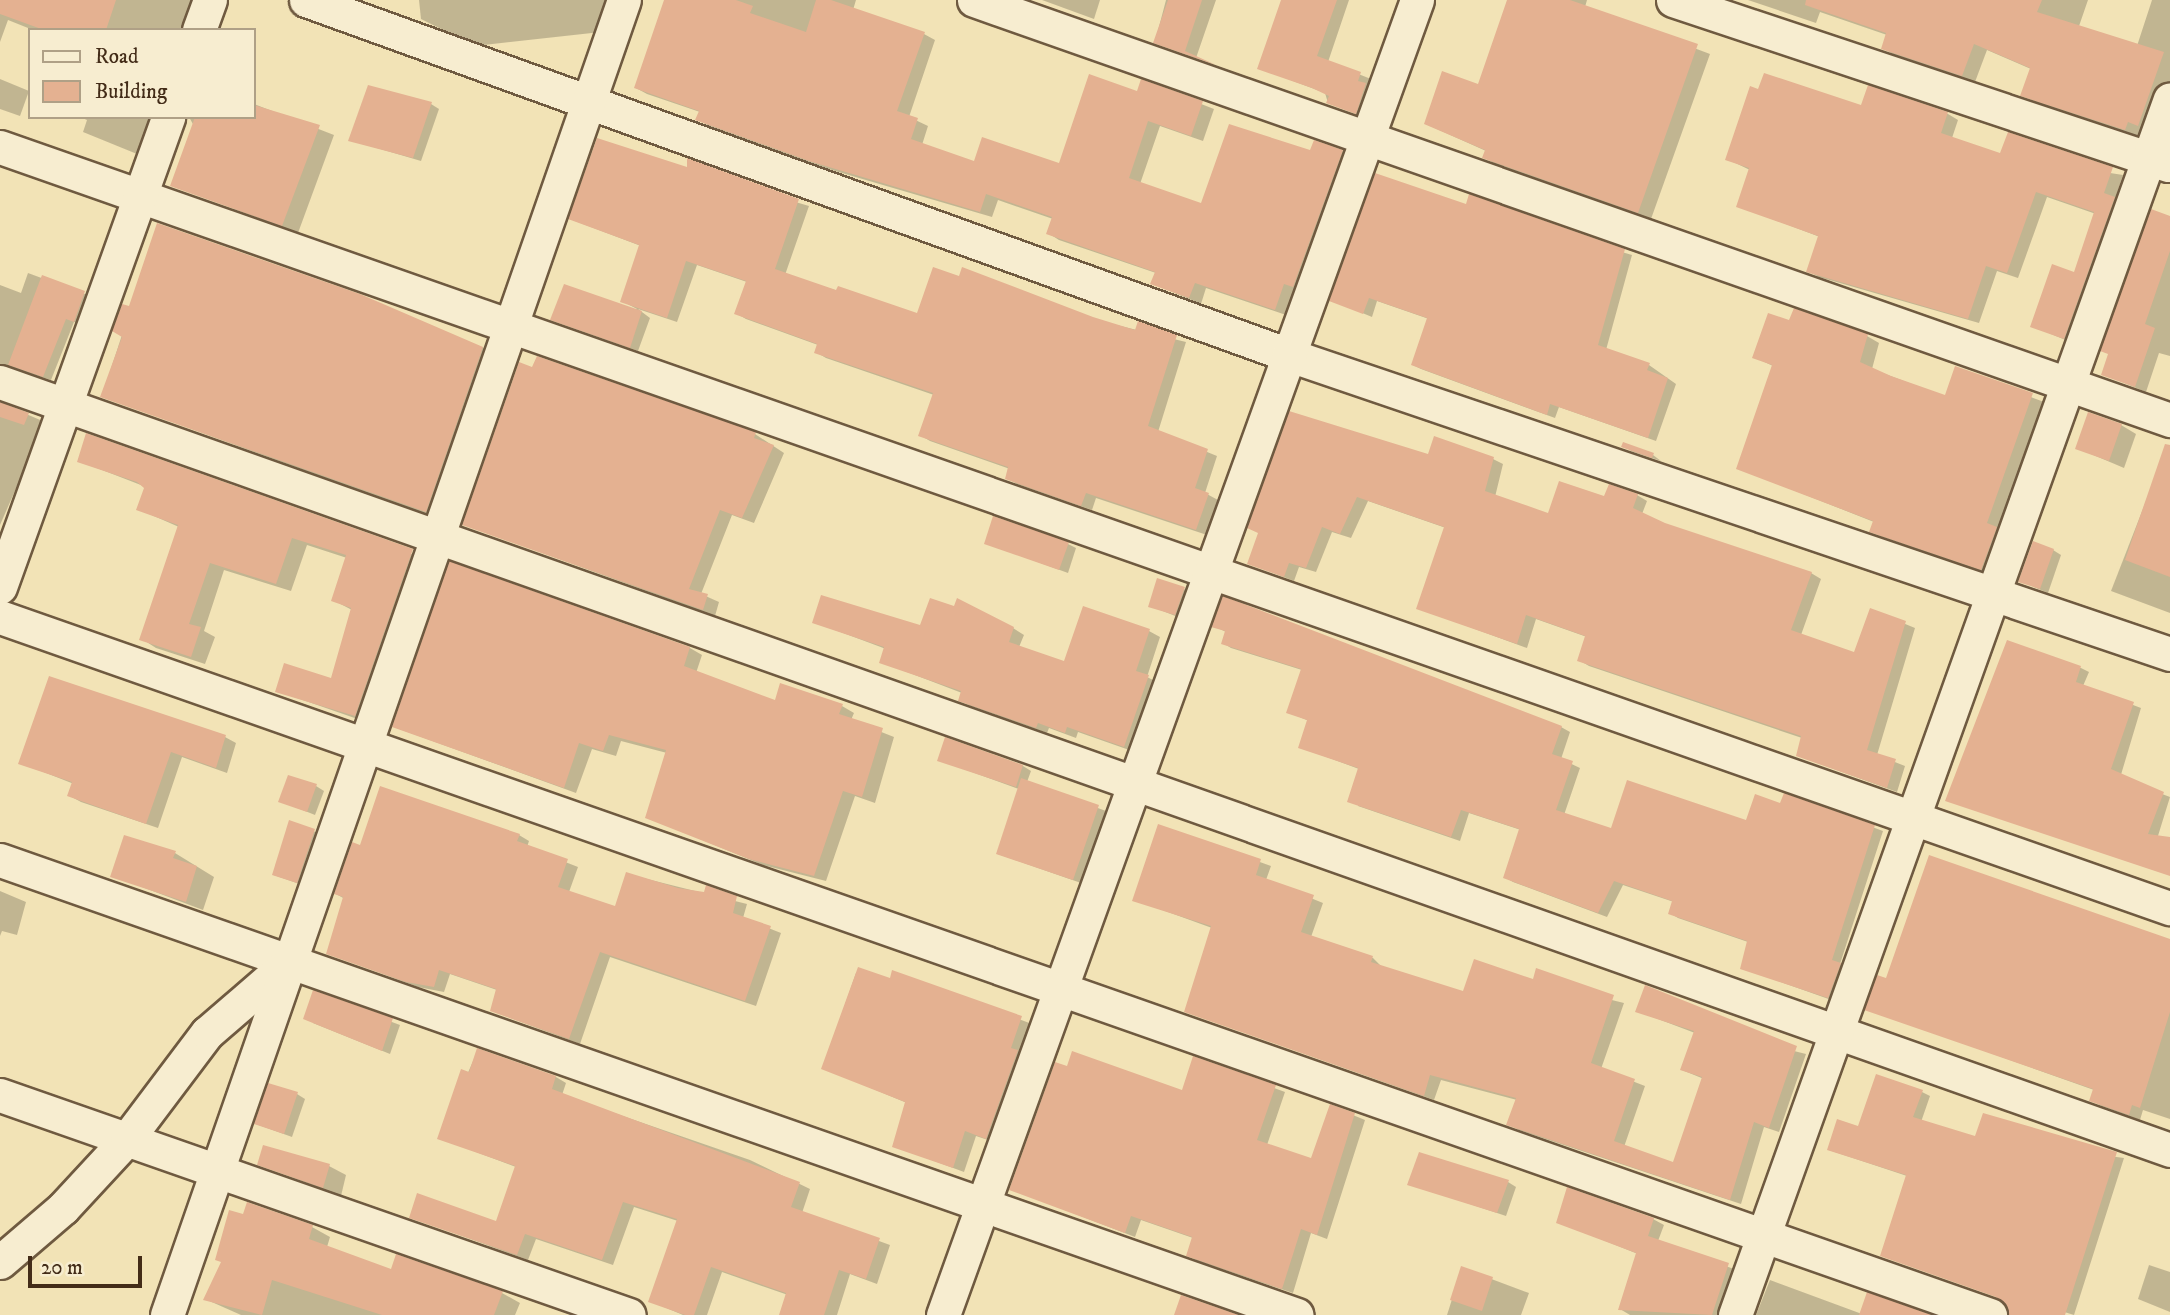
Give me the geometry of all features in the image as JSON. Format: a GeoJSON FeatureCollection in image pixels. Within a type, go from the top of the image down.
{"type":"FeatureCollection","features":[{"type":"Feature","properties":{"kind":"street"},"geometry":{"type":"LineString","coordinates":[[200,28],[210,0]]}},
{"type":"Feature","properties":{"kind":"street"},"geometry":{"type":"LineString","coordinates":[[306,0],[590,99],[1290,355],[2170,654]]}},
{"type":"Feature","properties":{"kind":"street"},"geometry":{"type":"LineString","coordinates":[[167,1315],[624,0]]}},
{"type":"Feature","properties":{"kind":"street"},"geometry":{"type":"LineString","coordinates":[[974,0],[2170,420]]}},
{"type":"Feature","properties":{"kind":"street"},"geometry":{"type":"LineString","coordinates":[[943,1315],[1139,786],[1211,571],[1418,0]]}},
{"type":"Feature","properties":{"kind":"street"},"geometry":{"type":"LineString","coordinates":[[1673,0],[2159,162]]}},
{"type":"Feature","properties":{"kind":"street"},"geometry":{"type":"LineString","coordinates":[[1735,1315],[2068,384],[2159,162],[2170,99]]}},
{"type":"Feature","properties":{"kind":"street"},"geometry":{"type":"LineString","coordinates":[[0,587],[167,119]]}},
{"type":"Feature","properties":{"kind":"street"},"geometry":{"type":"LineString","coordinates":[[0,147],[2170,908]]}},
{"type":"Feature","properties":{"kind":"street"},"geometry":{"type":"LineString","coordinates":[[0,382],[2170,1150]]}},
{"type":"Feature","properties":{"kind":"street"},"geometry":{"type":"LineString","coordinates":[[0,617],[1990,1315]]}},
{"type":"Feature","properties":{"kind":"street"},"geometry":{"type":"LineString","coordinates":[[0,860],[1297,1315]]}},
{"type":"Feature","properties":{"kind":"street"},"geometry":{"type":"LineString","coordinates":[[0,1262],[63,1208],[127,1139],[207,1033],[290,961]]}},
{"type":"Feature","properties":{"kind":"street"},"geometry":{"type":"LineString","coordinates":[[0,1095],[629,1315]]}},
{"type":"Feature","properties":{"kind":"building"},"geometry":{"type":"Polygon","coordinates":[[[0,0],[116,0],[107,28],[38,28],[0,14],[0,0]]]}},
{"type":"Feature","properties":{"kind":"building"},"geometry":{"type":"Polygon","coordinates":[[[664,0],[736,0],[753,6],[750,13],[806,32],[816,0],[831,0],[925,32],[897,111],[918,118],[911,139],[974,161],[982,137],[1059,163],[1089,74],[1137,91],[1141,79],[1203,101],[1191,136],[1148,121],[1129,178],[1201,203],[1229,124],[1310,150],[1314,140],[1343,150],[1293,287],[1284,284],[1275,310],[1195,283],[1189,298],[1150,284],[1155,272],[1046,234],[1052,217],[986,194],[980,212],[812,162],[695,120],[699,111],[634,88],[664,0]]]}},
{"type":"Feature","properties":{"kind":"building"},"geometry":{"type":"Polygon","coordinates":[[[1168,0],[1202,0],[1185,51],[1216,65],[1153,43],[1168,0]]]}},
{"type":"Feature","properties":{"kind":"building"},"geometry":{"type":"Polygon","coordinates":[[[1281,0],[1337,0],[1317,56],[1361,72],[1358,81],[1366,83],[1356,114],[1326,103],[1329,96],[1312,88],[1257,69],[1281,0]]]}},
{"type":"Feature","properties":{"kind":"building"},"geometry":{"type":"Polygon","coordinates":[[[1507,0],[1570,0],[1698,44],[1638,213],[1482,158],[1485,150],[1424,124],[1442,71],[1478,84],[1507,0]]]}},
{"type":"Feature","properties":{"kind":"building"},"geometry":{"type":"Polygon","coordinates":[[[1806,0],[2042,0],[2037,12],[2164,52],[2138,126],[2128,122],[2125,130],[2020,96],[2030,68],[1974,44],[1962,76],[1881,49],[1886,33],[1805,5],[1806,0]]]}},
{"type":"Feature","properties":{"kind":"building"},"geometry":{"type":"Polygon","coordinates":[[[1764,73],[1861,105],[1868,85],[1948,112],[1941,133],[2000,153],[2008,132],[2113,167],[2104,193],[2115,197],[2064,339],[2030,327],[2052,264],[2074,272],[2094,212],[2036,192],[2007,273],[1986,266],[1968,319],[1806,272],[1818,236],[1736,207],[1749,168],[1725,160],[1750,86],[1758,89],[1764,73]]]}},
{"type":"Feature","properties":{"kind":"building"},"geometry":{"type":"Polygon","coordinates":[[[368,85],[432,102],[413,158],[348,141],[368,85]]]}},
{"type":"Feature","properties":{"kind":"building"},"geometry":{"type":"Polygon","coordinates":[[[256,106],[320,125],[282,226],[170,186],[194,119],[256,119],[256,106]]]}},
{"type":"Feature","properties":{"kind":"building"},"geometry":{"type":"Polygon","coordinates":[[[597,138],[687,167],[687,158],[799,199],[775,269],[836,290],[838,286],[917,313],[933,267],[959,276],[962,267],[1093,317],[1135,330],[1138,321],[1177,335],[1148,426],[1208,449],[1195,488],[1209,493],[1196,530],[1086,493],[1081,506],[1005,479],[1008,467],[918,436],[933,393],[814,353],[817,344],[734,314],[746,281],[686,261],[667,318],[620,302],[639,245],[568,219],[597,138]]]}},
{"type":"Feature","properties":{"kind":"building"},"geometry":{"type":"Polygon","coordinates":[[[1375,173],[1466,204],[1469,194],[1625,249],[1598,345],[1650,363],[1647,370],[1668,378],[1648,438],[1550,404],[1547,415],[1411,365],[1427,318],[1369,298],[1363,314],[1329,301],[1375,173]]]}},
{"type":"Feature","properties":{"kind":"building"},"geometry":{"type":"Polygon","coordinates":[[[2151,209],[2170,216],[2170,251],[2145,324],[2155,328],[2135,387],[2101,375],[2108,354],[2100,351],[2151,209]]]}},
{"type":"Feature","properties":{"kind":"building"},"geometry":{"type":"Polygon","coordinates":[[[157,223],[360,294],[483,347],[426,512],[100,397],[122,337],[112,331],[122,304],[129,306],[157,223]]]}},
{"type":"Feature","properties":{"kind":"building"},"geometry":{"type":"Polygon","coordinates":[[[42,275],[85,291],[74,322],[66,319],[43,377],[8,365],[42,275]]]}},
{"type":"Feature","properties":{"kind":"building"},"geometry":{"type":"Polygon","coordinates":[[[564,284],[642,311],[630,348],[550,320],[564,284]]]}},
{"type":"Feature","properties":{"kind":"building"},"geometry":{"type":"Polygon","coordinates":[[[1794,308],[1868,334],[1860,362],[1891,376],[1945,395],[1955,366],[2033,393],[1987,523],[1997,527],[1981,570],[1869,532],[1873,521],[1736,469],[1772,365],[1752,358],[1768,313],[1789,320],[1794,308]]]}},
{"type":"Feature","properties":{"kind":"building"},"geometry":{"type":"Polygon","coordinates":[[[537,356],[756,432],[754,438],[774,445],[742,518],[720,510],[689,589],[708,594],[703,610],[462,525],[519,362],[532,367],[537,356]]]}},
{"type":"Feature","properties":{"kind":"building"},"geometry":{"type":"Polygon","coordinates":[[[0,402],[29,413],[24,425],[0,417],[0,402]]]}},
{"type":"Feature","properties":{"kind":"building"},"geometry":{"type":"Polygon","coordinates":[[[1289,411],[1428,454],[1434,436],[1494,457],[1485,491],[1548,513],[1559,481],[1604,496],[1609,484],[1638,494],[1633,508],[1665,523],[1812,572],[1791,630],[1854,652],[1870,608],[1906,621],[1867,750],[1896,759],[1887,788],[1796,756],[1801,736],[1577,661],[1585,636],[1526,615],[1517,644],[1416,609],[1444,527],[1357,497],[1340,534],[1322,527],[1306,568],[1289,563],[1284,577],[1247,564],[1258,533],[1247,528],[1289,411]]]}},
{"type":"Feature","properties":{"kind":"building"},"geometry":{"type":"Polygon","coordinates":[[[2088,412],[2122,424],[2109,461],[2075,449],[2088,412]]]}},
{"type":"Feature","properties":{"kind":"building"},"geometry":{"type":"Polygon","coordinates":[[[86,433],[413,549],[355,716],[275,692],[284,663],[331,678],[351,608],[331,601],[346,555],[292,538],[276,584],[210,563],[189,624],[201,627],[191,657],[139,640],[178,525],[136,510],[144,488],[137,482],[77,462],[86,433]]]}},
{"type":"Feature","properties":{"kind":"building"},"geometry":{"type":"Polygon","coordinates":[[[1623,442],[1654,453],[1652,458],[1621,447],[1623,442]]]}},
{"type":"Feature","properties":{"kind":"building"},"geometry":{"type":"Polygon","coordinates":[[[2165,444],[2170,445],[2170,577],[2125,560],[2165,444]]]}},
{"type":"Feature","properties":{"kind":"building"},"geometry":{"type":"Polygon","coordinates":[[[993,516],[1069,542],[1059,570],[984,544],[993,516]]]}},
{"type":"Feature","properties":{"kind":"building"},"geometry":{"type":"Polygon","coordinates":[[[2033,541],[2054,549],[2040,589],[2018,582],[2033,541]]]}},
{"type":"Feature","properties":{"kind":"building"},"geometry":{"type":"Polygon","coordinates":[[[449,561],[690,647],[684,666],[775,700],[780,683],[843,704],[839,714],[883,728],[862,797],[843,791],[814,876],[749,859],[645,818],[666,750],[609,735],[603,751],[579,743],[564,788],[392,727],[449,561]]]}},
{"type":"Feature","properties":{"kind":"building"},"geometry":{"type":"Polygon","coordinates":[[[1157,578],[1185,587],[1175,615],[1148,607],[1157,578]]]}},
{"type":"Feature","properties":{"kind":"building"},"geometry":{"type":"Polygon","coordinates":[[[821,595],[920,625],[930,598],[954,606],[957,598],[1014,627],[1009,642],[1064,661],[1083,606],[1150,629],[1136,671],[1149,675],[1124,747],[1067,727],[1065,733],[1038,723],[1036,728],[958,701],[961,691],[879,663],[884,647],[812,623],[821,595]]]}},
{"type":"Feature","properties":{"kind":"building"},"geometry":{"type":"Polygon","coordinates":[[[1223,596],[1562,726],[1552,754],[1573,761],[1556,810],[1611,828],[1627,780],[1746,820],[1755,794],[1780,803],[1784,793],[1875,825],[1832,960],[1841,963],[1828,998],[1740,969],[1747,941],[1668,914],[1672,901],[1614,881],[1598,913],[1503,878],[1519,829],[1461,810],[1451,837],[1347,802],[1358,768],[1298,748],[1307,720],[1286,713],[1301,669],[1221,644],[1225,631],[1211,627],[1223,596]]]}},
{"type":"Feature","properties":{"kind":"building"},"geometry":{"type":"Polygon","coordinates":[[[2007,640],[2081,666],[2076,682],[2134,702],[2111,769],[2164,792],[2148,834],[2170,837],[2170,876],[1945,801],[2007,640]]]}},
{"type":"Feature","properties":{"kind":"building"},"geometry":{"type":"Polygon","coordinates":[[[49,676],[226,735],[216,768],[171,752],[146,824],[67,796],[72,782],[18,764],[49,676]]]}},
{"type":"Feature","properties":{"kind":"building"},"geometry":{"type":"Polygon","coordinates":[[[945,737],[1023,765],[1016,787],[937,761],[945,737]]]}},
{"type":"Feature","properties":{"kind":"building"},"geometry":{"type":"Polygon","coordinates":[[[288,775],[317,784],[307,812],[278,802],[288,775]]]}},
{"type":"Feature","properties":{"kind":"building"},"geometry":{"type":"Polygon","coordinates":[[[1021,778],[1099,805],[1073,880],[996,854],[1021,778]]]}},
{"type":"Feature","properties":{"kind":"building"},"geometry":{"type":"Polygon","coordinates":[[[380,786],[520,834],[517,841],[568,859],[558,887],[615,906],[626,872],[678,888],[704,892],[706,885],[737,896],[733,913],[771,926],[745,1001],[600,952],[569,1039],[490,1011],[496,989],[439,970],[434,987],[406,982],[326,954],[343,897],[334,894],[352,842],[360,845],[380,786]]]}},
{"type":"Feature","properties":{"kind":"building"},"geometry":{"type":"Polygon","coordinates":[[[289,820],[315,829],[297,883],[272,875],[289,820]]]}},
{"type":"Feature","properties":{"kind":"building"},"geometry":{"type":"Polygon","coordinates":[[[1158,824],[1261,859],[1256,875],[1314,895],[1301,932],[1373,956],[1371,962],[1463,991],[1474,959],[1533,979],[1536,968],[1614,995],[1591,1063],[1635,1079],[1614,1141],[1673,1162],[1702,1077],[1680,1070],[1694,1031],[1635,1012],[1645,985],[1797,1046],[1769,1128],[1754,1122],[1730,1200],[1506,1125],[1516,1098],[1430,1075],[1424,1096],[1184,1012],[1211,926],[1132,901],[1158,824]]]}},
{"type":"Feature","properties":{"kind":"building"},"geometry":{"type":"Polygon","coordinates":[[[124,835],[176,851],[173,858],[197,866],[186,902],[110,877],[124,835]]]}},
{"type":"Feature","properties":{"kind":"building"},"geometry":{"type":"Polygon","coordinates":[[[1929,855],[2170,939],[2170,1012],[2140,1108],[2132,1105],[2129,1115],[2089,1101],[2093,1089],[1864,1010],[1877,975],[1886,978],[1929,855]]]}},
{"type":"Feature","properties":{"kind":"building"},"geometry":{"type":"Polygon","coordinates":[[[858,967],[890,978],[892,970],[1022,1016],[1011,1048],[1018,1050],[986,1139],[965,1131],[953,1168],[892,1147],[905,1102],[821,1069],[858,967]]]}},
{"type":"Feature","properties":{"kind":"building"},"geometry":{"type":"Polygon","coordinates":[[[313,990],[393,1018],[382,1051],[303,1019],[313,990]]]}},
{"type":"Feature","properties":{"kind":"building"},"geometry":{"type":"Polygon","coordinates":[[[477,1048],[556,1076],[552,1089],[800,1182],[791,1207],[880,1238],[866,1279],[839,1270],[824,1315],[779,1315],[786,1293],[711,1267],[694,1315],[685,1315],[648,1302],[677,1219],[623,1202],[602,1260],[525,1234],[517,1255],[409,1218],[417,1193],[496,1221],[515,1166],[437,1139],[461,1069],[469,1072],[477,1048]]]}},
{"type":"Feature","properties":{"kind":"building"},"geometry":{"type":"Polygon","coordinates":[[[1072,1051],[1182,1090],[1193,1056],[1276,1085],[1257,1140],[1311,1158],[1330,1104],[1355,1113],[1317,1235],[1301,1229],[1282,1289],[1186,1256],[1192,1237],[1131,1216],[1125,1233],[1009,1190],[1055,1062],[1067,1066],[1072,1051]]]}},
{"type":"Feature","properties":{"kind":"building"},"geometry":{"type":"Polygon","coordinates":[[[1876,1074],[1923,1090],[1913,1117],[1975,1136],[1983,1113],[2117,1152],[2065,1315],[2009,1315],[1996,1297],[1880,1256],[1906,1175],[1827,1150],[1837,1119],[1858,1126],[1876,1074]]]}},
{"type":"Feature","properties":{"kind":"building"},"geometry":{"type":"Polygon","coordinates":[[[268,1083],[298,1092],[284,1134],[254,1124],[268,1083]]]}},
{"type":"Feature","properties":{"kind":"building"},"geometry":{"type":"Polygon","coordinates":[[[263,1145],[330,1164],[323,1188],[257,1165],[263,1145]]]}},
{"type":"Feature","properties":{"kind":"building"},"geometry":{"type":"Polygon","coordinates":[[[1419,1152],[1509,1180],[1497,1213],[1407,1185],[1419,1152]]]}},
{"type":"Feature","properties":{"kind":"building"},"geometry":{"type":"Polygon","coordinates":[[[1567,1187],[1654,1218],[1648,1236],[1729,1263],[1712,1315],[1618,1310],[1636,1253],[1556,1223],[1567,1187]]]}},
{"type":"Feature","properties":{"kind":"building"},"geometry":{"type":"Polygon","coordinates":[[[247,1202],[313,1225],[309,1239],[391,1269],[396,1254],[503,1291],[494,1315],[382,1315],[272,1280],[262,1315],[203,1300],[221,1262],[215,1260],[229,1210],[243,1214],[247,1202]]]}},
{"type":"Feature","properties":{"kind":"building"},"geometry":{"type":"Polygon","coordinates":[[[1461,1266],[1493,1277],[1482,1311],[1450,1300],[1461,1266]]]}},
{"type":"Feature","properties":{"kind":"building"},"geometry":{"type":"Polygon","coordinates":[[[1867,1292],[1932,1315],[1859,1315],[1867,1292]]]}},
{"type":"Feature","properties":{"kind":"building"},"geometry":{"type":"Polygon","coordinates":[[[1181,1295],[1239,1315],[1174,1315],[1181,1295]]]}}]}
